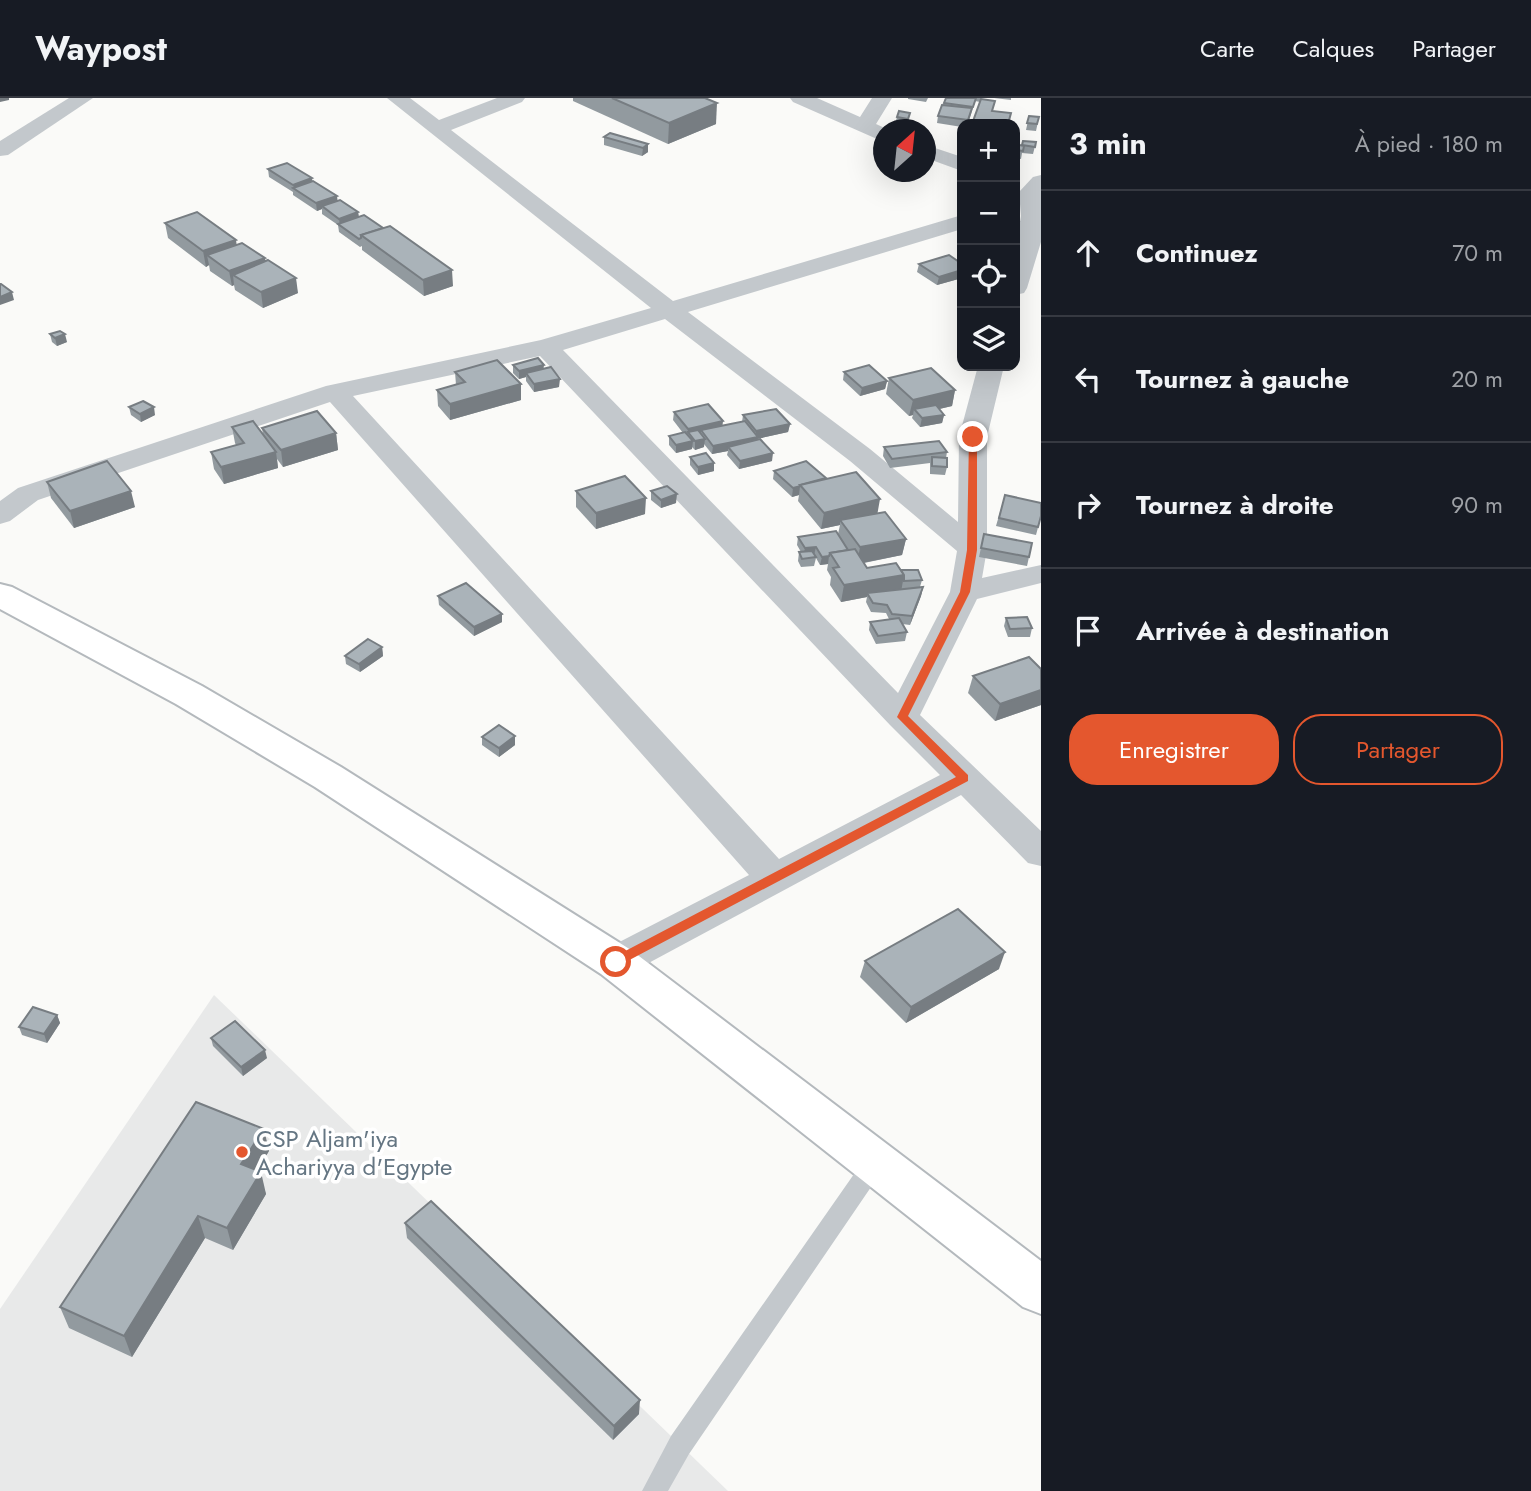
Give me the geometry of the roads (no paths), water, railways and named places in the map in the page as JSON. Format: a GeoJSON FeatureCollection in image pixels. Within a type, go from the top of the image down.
{"type":"FeatureCollection","features":[{"type":"Feature","properties":{"kind":"highway"},"geometry":{"type":"LineString","coordinates":[[0,595],[189,695],[328,777],[616,962],[1041,1291]]}},
{"type":"Feature","properties":{"kind":"street"},"geometry":{"type":"LineString","coordinates":[[0,150],[83,98]]}},
{"type":"Feature","properties":{"kind":"street"},"geometry":{"type":"LineString","coordinates":[[397,98],[860,455],[972,550]]}},
{"type":"Feature","properties":{"kind":"street"},"geometry":{"type":"LineString","coordinates":[[438,128],[515,98]]}},
{"type":"Feature","properties":{"kind":"street"},"geometry":{"type":"LineString","coordinates":[[800,98],[873,131]]}},
{"type":"Feature","properties":{"kind":"street"},"geometry":{"type":"LineString","coordinates":[[877,119],[882,98]]}},
{"type":"Feature","properties":{"kind":"street"},"geometry":{"type":"LineString","coordinates":[[936,155],[957,163]]}},
{"type":"Feature","properties":{"kind":"street"},"geometry":{"type":"LineString","coordinates":[[1020,273],[1030,243],[1027,193]]}},
{"type":"Feature","properties":{"kind":"street"},"geometry":{"type":"LineString","coordinates":[[0,515],[28,494],[335,392],[546,347],[957,224]]}},
{"type":"Feature","properties":{"kind":"street"},"geometry":{"type":"LineString","coordinates":[[546,347],[902,717],[1041,853]]}},
{"type":"Feature","properties":{"kind":"street"},"geometry":{"type":"LineString","coordinates":[[902,717],[965,592],[972,550],[960,439],[989,371]]}},
{"type":"Feature","properties":{"kind":"street"},"geometry":{"type":"LineString","coordinates":[[335,392],[773,877]]}},
{"type":"Feature","properties":{"kind":"street"},"geometry":{"type":"LineString","coordinates":[[860,455],[898,449]]}},
{"type":"Feature","properties":{"kind":"street"},"geometry":{"type":"LineString","coordinates":[[965,592],[1041,574]]}},
{"type":"Feature","properties":{"kind":"street"},"geometry":{"type":"LineString","coordinates":[[616,962],[964,778]]}},
{"type":"Feature","properties":{"kind":"lane"},"geometry":{"type":"LineString","coordinates":[[654,1491],[680,1445],[876,1161]]}},
{"type":"Feature","properties":{"kind":"place","name":"CSP Aljam'iya Achariyya d'Egypte"},"geometry":{"type":"Point","coordinates":[242,1152]}}]}
